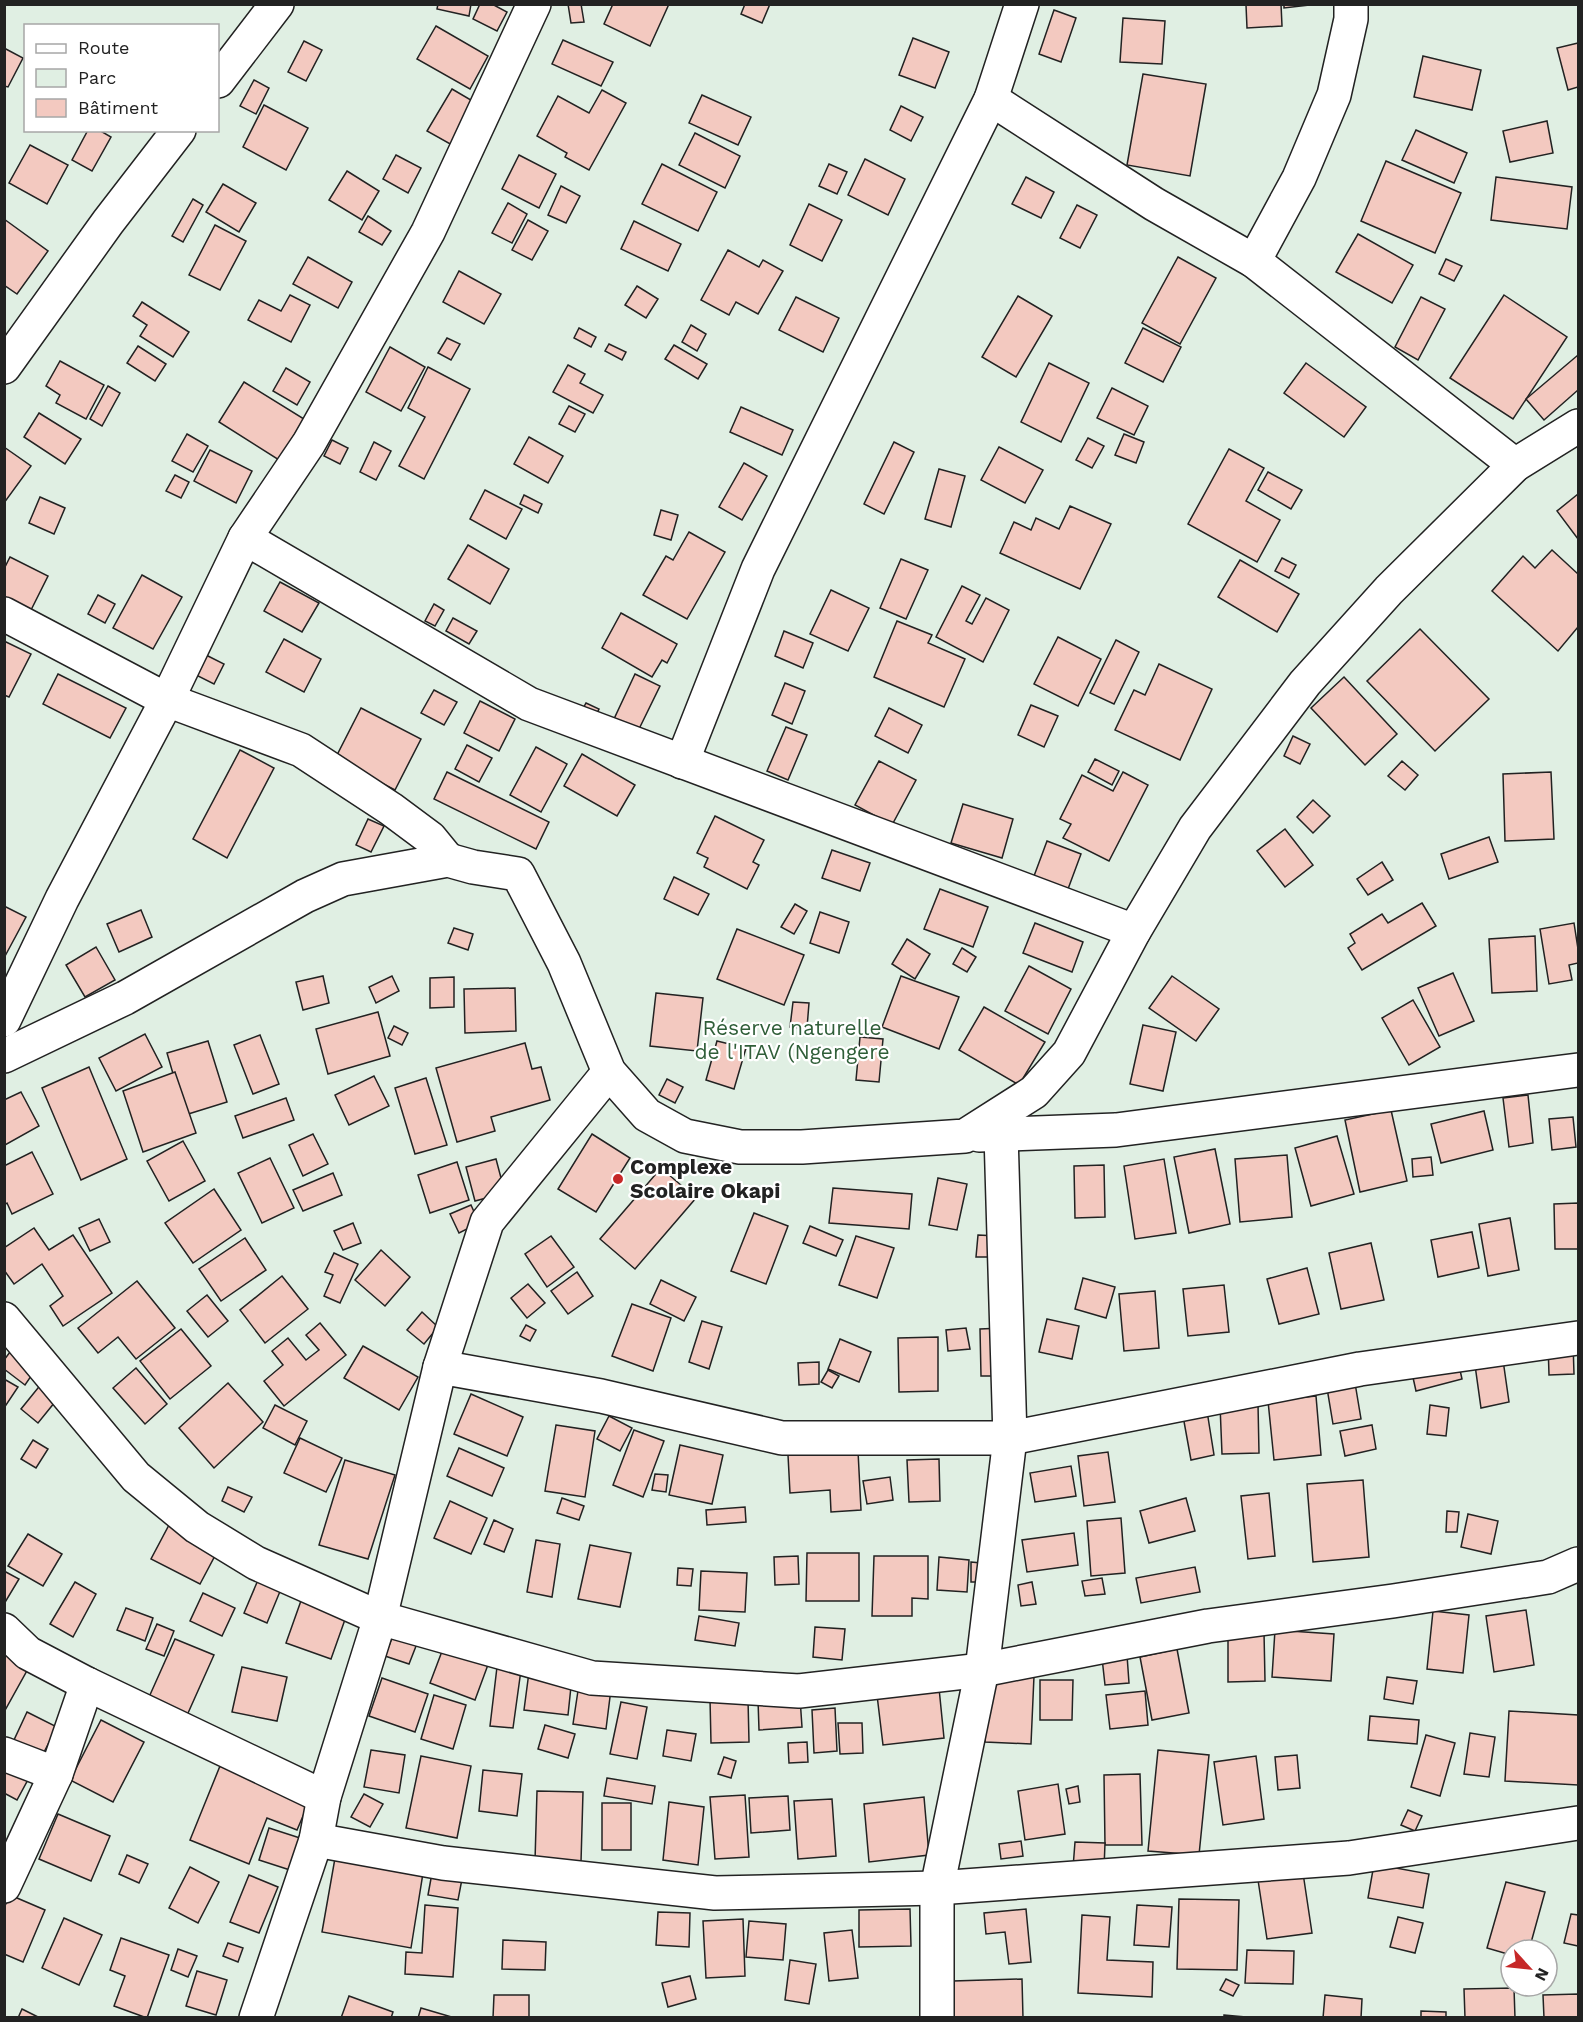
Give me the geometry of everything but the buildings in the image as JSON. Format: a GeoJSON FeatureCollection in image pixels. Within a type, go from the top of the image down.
{"type":"FeatureCollection","features":[{"type":"Feature","properties":{"kind":"street"},"geometry":{"type":"LineString","coordinates":[[219,80],[277,4]]}},
{"type":"Feature","properties":{"kind":"street"},"geometry":{"type":"LineString","coordinates":[[4,1020],[62,899],[167,700],[245,538],[309,443],[428,232],[534,4]]}},
{"type":"Feature","properties":{"kind":"street"},"geometry":{"type":"LineString","coordinates":[[682,762],[758,569],[991,99],[1022,4]]}},
{"type":"Feature","properties":{"kind":"street"},"geometry":{"type":"LineString","coordinates":[[1254,261],[1299,178],[1334,95],[1351,19],[1351,4]]}},
{"type":"Feature","properties":{"kind":"street"},"geometry":{"type":"LineString","coordinates":[[991,99],[1154,204],[1254,261],[1515,465]]}},
{"type":"Feature","properties":{"kind":"street"},"geometry":{"type":"LineString","coordinates":[[4,368],[108,222],[177,132]]}},
{"type":"Feature","properties":{"kind":"street"},"geometry":{"type":"LineString","coordinates":[[965,1136],[1034,1092],[1069,1053],[1134,931],[1195,828],[1305,682],[1389,590],[1515,465],[1578,426]]}},
{"type":"Feature","properties":{"kind":"street"},"geometry":{"type":"LineString","coordinates":[[245,538],[529,704],[1134,931]]}},
{"type":"Feature","properties":{"kind":"street"},"geometry":{"type":"LineString","coordinates":[[4,614],[167,700],[301,750],[391,809],[430,838],[448,860]]}},
{"type":"Feature","properties":{"kind":"street"},"geometry":{"type":"LineString","coordinates":[[4,1056],[125,998],[305,896],[355,877],[448,860],[473,867],[518,874],[564,963],[609,1072],[646,1115],[685,1136],[740,1148],[802,1147],[1000,1134],[1116,1130],[1578,1070]]}},
{"type":"Feature","properties":{"kind":"street"},"geometry":{"type":"LineString","coordinates":[[256,2018],[316,1840],[324,1797],[380,1618],[440,1367],[487,1222],[609,1072]]}},
{"type":"Feature","properties":{"kind":"street"},"geometry":{"type":"LineString","coordinates":[[937,2018],[938,1888],[982,1671],[1010,1438],[1000,1134]]}},
{"type":"Feature","properties":{"kind":"street"},"geometry":{"type":"LineString","coordinates":[[4,1319],[136,1477],[197,1527],[256,1563],[380,1618],[592,1678],[799,1691],[982,1671],[1208,1626],[1548,1577],[1578,1564]]}},
{"type":"Feature","properties":{"kind":"street"},"geometry":{"type":"LineString","coordinates":[[440,1367],[601,1396],[782,1438],[1010,1438],[1360,1369],[1578,1338]]}},
{"type":"Feature","properties":{"kind":"street"},"geometry":{"type":"LineString","coordinates":[[4,1630],[28,1653],[87,1684],[324,1797]]}},
{"type":"Feature","properties":{"kind":"street"},"geometry":{"type":"LineString","coordinates":[[4,1886],[56,1774],[87,1684]]}},
{"type":"Feature","properties":{"kind":"street"},"geometry":{"type":"LineString","coordinates":[[4,1754],[56,1774]]}},
{"type":"Feature","properties":{"kind":"street"},"geometry":{"type":"LineString","coordinates":[[316,1840],[443,1863],[715,1893],[938,1888],[1349,1858],[1578,1823]]}},
{"type":"Feature","properties":{"kind":"green space","name":"Réserve naturelle de l'ITAV (Ngengere"},"geometry":{"type":"Polygon","coordinates":[[[5,5],[1578,5],[1578,2017],[5,2017],[5,5]]]}},
{"type":"Feature","properties":{"kind":"place","name":"Complexe Scolaire Okapi"},"geometry":{"type":"Point","coordinates":[618,1179]}}]}
